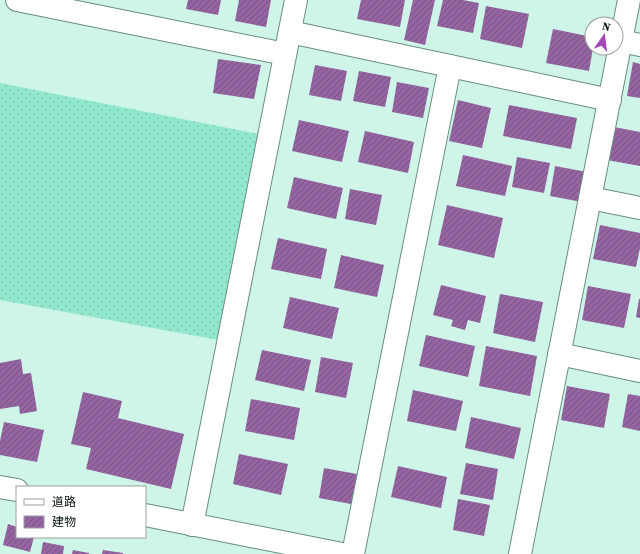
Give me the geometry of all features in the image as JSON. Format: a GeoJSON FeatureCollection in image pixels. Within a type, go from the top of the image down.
{"type":"FeatureCollection","features":[{"type":"Feature","properties":{"kind":"street"},"geometry":{"type":"LineString","coordinates":[[17,0],[285,54]]}},
{"type":"Feature","properties":{"kind":"street"},"geometry":{"type":"LineString","coordinates":[[192,525],[296,0]]}},
{"type":"Feature","properties":{"kind":"street"},"geometry":{"type":"LineString","coordinates":[[520,554],[610,100],[630,43],[629,0]]}},
{"type":"Feature","properties":{"kind":"street"},"geometry":{"type":"LineString","coordinates":[[290,32],[610,100]]}},
{"type":"Feature","properties":{"kind":"street"},"geometry":{"type":"LineString","coordinates":[[353,554],[450,66]]}},
{"type":"Feature","properties":{"kind":"street"},"geometry":{"type":"LineString","coordinates":[[590,198],[640,208]]}},
{"type":"Feature","properties":{"kind":"street"},"geometry":{"type":"LineString","coordinates":[[559,354],[640,371]]}},
{"type":"Feature","properties":{"kind":"street"},"geometry":{"type":"LineString","coordinates":[[0,487],[16,490]]}},
{"type":"Feature","properties":{"kind":"street"},"geometry":{"type":"LineString","coordinates":[[146,515],[342,554]]}},
{"type":"Feature","properties":{"kind":"green space"},"geometry":{"type":"Polygon","coordinates":[[[0,83],[269,136],[229,342],[0,300],[0,83]]]}},
{"type":"Feature","properties":{"kind":"building"},"geometry":{"type":"Polygon","coordinates":[[[188,0],[221,0],[218,15],[186,9],[188,0]]]}},
{"type":"Feature","properties":{"kind":"building"},"geometry":{"type":"Polygon","coordinates":[[[239,0],[271,0],[266,27],[235,21],[239,0]]]}},
{"type":"Feature","properties":{"kind":"building"},"geometry":{"type":"Polygon","coordinates":[[[361,0],[405,0],[400,27],[357,19],[361,0]]]}},
{"type":"Feature","properties":{"kind":"building"},"geometry":{"type":"Polygon","coordinates":[[[413,0],[435,0],[425,45],[404,40],[413,0]]]}},
{"type":"Feature","properties":{"kind":"building"},"geometry":{"type":"Polygon","coordinates":[[[443,0],[463,0],[479,3],[473,33],[437,26],[443,0]]]}},
{"type":"Feature","properties":{"kind":"building"},"geometry":{"type":"Polygon","coordinates":[[[486,6],[529,14],[522,48],[480,39],[486,6]]]}},
{"type":"Feature","properties":{"kind":"building"},"geometry":{"type":"Polygon","coordinates":[[[553,29],[584,35],[584,56],[592,56],[589,71],[546,63],[553,29]]]}},
{"type":"Feature","properties":{"kind":"building"},"geometry":{"type":"Polygon","coordinates":[[[218,59],[261,65],[254,99],[213,93],[218,59]]]}},
{"type":"Feature","properties":{"kind":"building"},"geometry":{"type":"Polygon","coordinates":[[[633,62],[640,64],[640,98],[627,96],[633,62]]]}},
{"type":"Feature","properties":{"kind":"building"},"geometry":{"type":"Polygon","coordinates":[[[315,65],[347,71],[341,101],[309,95],[315,65]]]}},
{"type":"Feature","properties":{"kind":"building"},"geometry":{"type":"Polygon","coordinates":[[[359,71],[391,77],[385,107],[353,101],[359,71]]]}},
{"type":"Feature","properties":{"kind":"building"},"geometry":{"type":"Polygon","coordinates":[[[397,82],[429,88],[423,118],[392,112],[397,82]]]}},
{"type":"Feature","properties":{"kind":"building"},"geometry":{"type":"Polygon","coordinates":[[[458,100],[491,108],[482,148],[449,141],[458,100]]]}},
{"type":"Feature","properties":{"kind":"building"},"geometry":{"type":"Polygon","coordinates":[[[509,105],[577,118],[571,149],[503,136],[509,105]]]}},
{"type":"Feature","properties":{"kind":"building"},"geometry":{"type":"Polygon","coordinates":[[[299,120],[349,131],[342,162],[292,151],[299,120]]]}},
{"type":"Feature","properties":{"kind":"building"},"geometry":{"type":"Polygon","coordinates":[[[614,127],[640,132],[640,166],[607,160],[614,127]]]}},
{"type":"Feature","properties":{"kind":"building"},"geometry":{"type":"Polygon","coordinates":[[[365,131],[414,142],[408,173],[358,162],[365,131]]]}},
{"type":"Feature","properties":{"kind":"building"},"geometry":{"type":"Polygon","coordinates":[[[463,155],[512,166],[505,196],[456,186],[463,155]]]}},
{"type":"Feature","properties":{"kind":"building"},"geometry":{"type":"Polygon","coordinates":[[[517,157],[550,163],[544,193],[512,187],[517,157]]]}},
{"type":"Feature","properties":{"kind":"building"},"geometry":{"type":"Polygon","coordinates":[[[555,166],[587,172],[582,202],[550,196],[555,166]]]}},
{"type":"Feature","properties":{"kind":"building"},"geometry":{"type":"Polygon","coordinates":[[[294,177],[343,188],[336,219],[287,208],[294,177]]]}},
{"type":"Feature","properties":{"kind":"building"},"geometry":{"type":"Polygon","coordinates":[[[350,189],[382,195],[376,225],[345,219],[350,189]]]}},
{"type":"Feature","properties":{"kind":"building"},"geometry":{"type":"Polygon","coordinates":[[[447,205],[503,218],[494,258],[438,245],[447,205]]]}},
{"type":"Feature","properties":{"kind":"building"},"geometry":{"type":"Polygon","coordinates":[[[600,225],[640,233],[640,248],[636,267],[593,259],[600,225]]]}},
{"type":"Feature","properties":{"kind":"building"},"geometry":{"type":"Polygon","coordinates":[[[278,238],[327,249],[321,279],[271,269],[278,238]]]}},
{"type":"Feature","properties":{"kind":"building"},"geometry":{"type":"Polygon","coordinates":[[[341,255],[384,265],[377,297],[334,288],[341,255]]]}},
{"type":"Feature","properties":{"kind":"building"},"geometry":{"type":"Polygon","coordinates":[[[441,285],[486,296],[480,323],[468,320],[465,330],[451,326],[453,320],[433,315],[441,285]]]}},
{"type":"Feature","properties":{"kind":"building"},"geometry":{"type":"Polygon","coordinates":[[[588,286],[631,294],[624,328],[582,320],[588,286]]]}},
{"type":"Feature","properties":{"kind":"building"},"geometry":{"type":"Polygon","coordinates":[[[500,294],[543,302],[535,342],[493,333],[500,294]]]}},
{"type":"Feature","properties":{"kind":"building"},"geometry":{"type":"Polygon","coordinates":[[[290,297],[339,308],[332,339],[283,328],[290,297]]]}},
{"type":"Feature","properties":{"kind":"building"},"geometry":{"type":"Polygon","coordinates":[[[640,299],[640,318],[636,317],[640,299]]]}},
{"type":"Feature","properties":{"kind":"building"},"geometry":{"type":"Polygon","coordinates":[[[426,335],[475,346],[468,377],[419,366],[426,335]]]}},
{"type":"Feature","properties":{"kind":"building"},"geometry":{"type":"Polygon","coordinates":[[[486,346],[537,356],[530,396],[479,386],[486,346]]]}},
{"type":"Feature","properties":{"kind":"building"},"geometry":{"type":"Polygon","coordinates":[[[262,350],[311,360],[304,391],[255,380],[262,350]]]}},
{"type":"Feature","properties":{"kind":"building"},"geometry":{"type":"Polygon","coordinates":[[[321,357],[353,363],[346,398],[315,392],[321,357]]]}},
{"type":"Feature","properties":{"kind":"building"},"geometry":{"type":"Polygon","coordinates":[[[21,359],[23,374],[31,373],[37,411],[20,414],[19,406],[0,409],[0,363],[21,359]]]}},
{"type":"Feature","properties":{"kind":"building"},"geometry":{"type":"Polygon","coordinates":[[[567,386],[610,394],[604,428],[561,420],[567,386]]]}},
{"type":"Feature","properties":{"kind":"building"},"geometry":{"type":"Polygon","coordinates":[[[413,390],[463,401],[456,431],[407,421],[413,390]]]}},
{"type":"Feature","properties":{"kind":"building"},"geometry":{"type":"Polygon","coordinates":[[[83,392],[122,401],[118,418],[184,434],[171,489],[86,469],[91,448],[71,444],[83,392]]]}},
{"type":"Feature","properties":{"kind":"building"},"geometry":{"type":"Polygon","coordinates":[[[628,394],[640,396],[640,431],[622,427],[628,394]]]}},
{"type":"Feature","properties":{"kind":"building"},"geometry":{"type":"Polygon","coordinates":[[[251,399],[300,408],[294,440],[245,431],[251,399]]]}},
{"type":"Feature","properties":{"kind":"building"},"geometry":{"type":"Polygon","coordinates":[[[471,417],[521,428],[514,459],[465,448],[471,417]]]}},
{"type":"Feature","properties":{"kind":"building"},"geometry":{"type":"Polygon","coordinates":[[[4,422],[44,430],[37,462],[0,455],[0,441],[4,422]]]}},
{"type":"Feature","properties":{"kind":"building"},"geometry":{"type":"Polygon","coordinates":[[[239,454],[288,464],[281,495],[233,484],[239,454]]]}},
{"type":"Feature","properties":{"kind":"building"},"geometry":{"type":"Polygon","coordinates":[[[466,463],[498,469],[493,500],[460,494],[466,463]]]}},
{"type":"Feature","properties":{"kind":"building"},"geometry":{"type":"Polygon","coordinates":[[[398,466],[447,477],[441,508],[391,497],[398,466]]]}},
{"type":"Feature","properties":{"kind":"building"},"geometry":{"type":"Polygon","coordinates":[[[324,468],[357,474],[351,504],[319,498],[324,468]]]}},
{"type":"Feature","properties":{"kind":"building"},"geometry":{"type":"Polygon","coordinates":[[[458,499],[490,505],[484,536],[453,530],[458,499]]]}},
{"type":"Feature","properties":{"kind":"building"},"geometry":{"type":"Polygon","coordinates":[[[8,524],[16,527],[16,538],[34,538],[30,552],[3,545],[8,524]]]}},
{"type":"Feature","properties":{"kind":"building"},"geometry":{"type":"Polygon","coordinates":[[[43,542],[64,546],[63,554],[41,554],[43,542]]]}},
{"type":"Feature","properties":{"kind":"building"},"geometry":{"type":"Polygon","coordinates":[[[73,550],[89,553],[89,554],[72,554],[73,550]]]}},
{"type":"Feature","properties":{"kind":"building"},"geometry":{"type":"Polygon","coordinates":[[[103,550],[123,553],[123,554],[102,554],[103,550]]]}}]}
